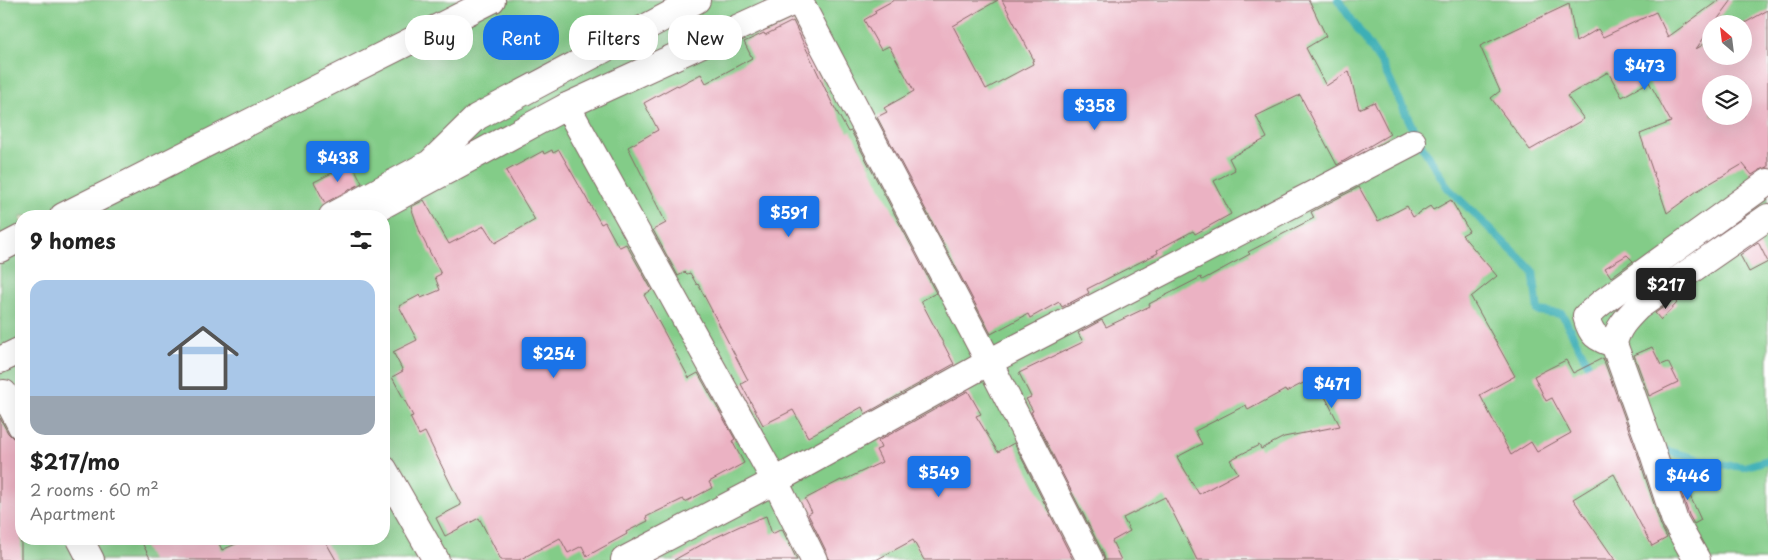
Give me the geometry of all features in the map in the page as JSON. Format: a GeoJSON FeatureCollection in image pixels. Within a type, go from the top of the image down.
{"type":"FeatureCollection","features":[{"type":"Feature","properties":{"kind":"street"},"geometry":{"type":"LineString","coordinates":[[76,210],[492,0]]}},
{"type":"Feature","properties":{"kind":"street"},"geometry":{"type":"LineString","coordinates":[[343,210],[430,164],[477,117],[697,0]]}},
{"type":"Feature","properties":{"kind":"street"},"geometry":{"type":"LineString","coordinates":[[374,210],[567,106],[798,0],[1090,560]]}},
{"type":"Feature","properties":{"kind":"street"},"geometry":{"type":"LineString","coordinates":[[567,106],[775,481],[814,560]]}},
{"type":"Feature","properties":{"kind":"street"},"geometry":{"type":"LineString","coordinates":[[624,560],[775,481],[988,362],[1413,142]]}},
{"type":"Feature","properties":{"kind":"street"},"geometry":{"type":"LineString","coordinates":[[1614,344],[1598,339],[1589,330],[1586,316],[1601,303],[1768,182]]}},
{"type":"Feature","properties":{"kind":"street"},"geometry":{"type":"LineString","coordinates":[[1697,560],[1675,521],[1614,344],[1616,334],[1624,321],[1638,306],[1768,217]]}},
{"type":"Feature","properties":{"kind":"street"},"geometry":{"type":"LineString","coordinates":[[0,249],[15,241]]}},
{"type":"Feature","properties":{"kind":"street"},"geometry":{"type":"LineString","coordinates":[[0,360],[15,353]]}},
{"type":"Feature","properties":{"kind":"street"},"geometry":{"type":"LineString","coordinates":[[8,391],[15,410]]}},
{"type":"Feature","properties":{"kind":"street"},"geometry":{"type":"LineString","coordinates":[[390,480],[436,560]]}},
{"type":"Feature","properties":{"kind":"street"},"geometry":{"type":"LineString","coordinates":[[83,545],[91,560]]}},
{"type":"Feature","properties":{"kind":"green space"},"geometry":{"type":"Polygon","coordinates":[[[0,0],[1768,0],[1768,560],[0,560],[0,0]]]}},
{"type":"Feature","properties":{"kind":"building"},"geometry":{"type":"Polygon","coordinates":[[[894,0],[998,0],[953,26],[986,89],[1033,64],[1032,61],[1034,60],[1002,0],[1309,0],[1326,36],[1306,48],[1326,86],[1349,71],[1359,109],[1374,102],[1390,134],[1337,165],[1300,95],[1256,116],[1267,138],[1229,158],[1235,170],[1214,181],[1231,214],[1195,234],[1193,231],[1157,250],[1158,253],[1087,289],[1089,293],[1062,307],[1059,302],[1030,318],[1028,314],[991,334],[877,117],[887,112],[884,108],[914,91],[889,46],[881,50],[864,20],[876,13],[874,11],[894,0]]]}},
{"type":"Feature","properties":{"kind":"building"},"geometry":{"type":"Polygon","coordinates":[[[1719,0],[1732,0],[1721,15],[1702,15],[1702,41],[1696,49],[1702,45],[1702,65],[1752,65],[1752,19],[1768,10],[1768,167],[1752,175],[1743,164],[1697,191],[1667,213],[1640,134],[1671,122],[1649,82],[1622,97],[1608,72],[1567,96],[1584,119],[1530,150],[1491,98],[1500,91],[1480,46],[1569,4],[1576,42],[1598,29],[1603,37],[1656,12],[1668,37],[1719,0]]]}},
{"type":"Feature","properties":{"kind":"building"},"geometry":{"type":"Polygon","coordinates":[[[793,21],[831,101],[848,132],[851,131],[936,293],[921,301],[954,364],[865,414],[862,407],[808,437],[793,410],[763,425],[741,384],[748,380],[698,284],[690,273],[687,274],[685,272],[678,276],[653,230],[666,223],[628,147],[658,130],[644,103],[701,74],[706,83],[752,58],[744,42],[764,33],[765,35],[793,21]]]}},
{"type":"Feature","properties":{"kind":"building"},"geometry":{"type":"Polygon","coordinates":[[[552,150],[553,153],[559,150],[601,224],[605,222],[618,246],[626,244],[652,290],[644,295],[689,378],[698,373],[735,439],[732,441],[744,463],[709,482],[712,488],[685,502],[683,499],[646,517],[648,521],[587,556],[582,546],[568,553],[560,538],[519,560],[501,560],[479,518],[445,536],[436,518],[461,505],[425,432],[419,435],[410,417],[413,416],[392,377],[403,371],[393,352],[417,340],[399,306],[420,295],[421,298],[440,290],[435,277],[441,274],[421,235],[411,207],[424,200],[449,244],[484,226],[495,243],[535,220],[506,171],[543,151],[544,154],[552,150]]]}},
{"type":"Feature","properties":{"kind":"building"},"geometry":{"type":"Polygon","coordinates":[[[352,163],[362,183],[325,203],[314,182],[352,163]]]}},
{"type":"Feature","properties":{"kind":"building"},"geometry":{"type":"Polygon","coordinates":[[[1359,187],[1378,221],[1407,206],[1413,217],[1430,206],[1433,210],[1451,200],[1469,231],[1462,235],[1497,276],[1471,297],[1515,376],[1480,395],[1511,455],[1531,442],[1537,452],[1571,433],[1552,398],[1546,401],[1534,376],[1566,360],[1573,373],[1603,358],[1661,526],[1667,538],[1652,546],[1614,474],[1573,499],[1615,560],[1197,560],[1165,497],[1123,518],[1130,531],[1112,541],[1121,560],[1105,560],[1031,412],[1033,411],[1026,399],[1031,397],[1019,373],[1083,342],[1078,333],[1102,320],[1106,327],[1150,306],[1149,304],[1201,277],[1202,280],[1250,254],[1248,252],[1314,218],[1311,212],[1359,187]],[[1315,377],[1286,392],[1285,390],[1248,410],[1246,405],[1195,431],[1202,444],[1177,457],[1199,494],[1238,473],[1230,460],[1259,445],[1261,449],[1284,437],[1340,426],[1315,377]]]}},
{"type":"Feature","properties":{"kind":"building"},"geometry":{"type":"Polygon","coordinates":[[[1758,242],[1768,262],[1749,272],[1740,255],[1758,242]]]}},
{"type":"Feature","properties":{"kind":"building"},"geometry":{"type":"Polygon","coordinates":[[[1627,255],[1633,261],[1611,277],[1605,268],[1627,255]]]}},
{"type":"Feature","properties":{"kind":"building"},"geometry":{"type":"Polygon","coordinates":[[[1674,300],[1677,303],[1661,320],[1655,313],[1674,300]]]}},
{"type":"Feature","properties":{"kind":"building"},"geometry":{"type":"Polygon","coordinates":[[[1652,347],[1661,365],[1668,362],[1678,382],[1649,396],[1634,355],[1652,347]]]}},
{"type":"Feature","properties":{"kind":"building"},"geometry":{"type":"Polygon","coordinates":[[[968,391],[981,414],[976,416],[998,452],[1014,443],[1073,560],[924,560],[913,540],[876,560],[829,560],[808,514],[812,512],[805,499],[841,480],[882,462],[876,450],[881,448],[878,441],[968,391]]]}},
{"type":"Feature","properties":{"kind":"building"},"geometry":{"type":"Polygon","coordinates":[[[0,418],[8,433],[15,439],[15,545],[21,545],[21,560],[0,560],[0,418]]]}},
{"type":"Feature","properties":{"kind":"building"},"geometry":{"type":"Polygon","coordinates":[[[1680,474],[1701,520],[1694,524],[1689,515],[1676,476],[1680,474]]]}},
{"type":"Feature","properties":{"kind":"building"},"geometry":{"type":"Polygon","coordinates":[[[766,516],[772,534],[782,529],[797,560],[674,560],[710,540],[766,516]]]}},
{"type":"Feature","properties":{"kind":"building"},"geometry":{"type":"Polygon","coordinates":[[[143,545],[220,545],[222,550],[233,545],[327,545],[336,560],[151,560],[143,545]]]}},
{"type":"Feature","properties":{"kind":"waterway"},"geometry":{"type":"LineString","coordinates":[[1338,0],[1382,64],[1420,143],[1448,188],[1533,271],[1538,311],[1562,314],[1593,374]]}},
{"type":"Feature","properties":{"kind":"waterway"},"geometry":{"type":"LineString","coordinates":[[1656,448],[1718,464],[1744,467],[1768,460]]}}]}
